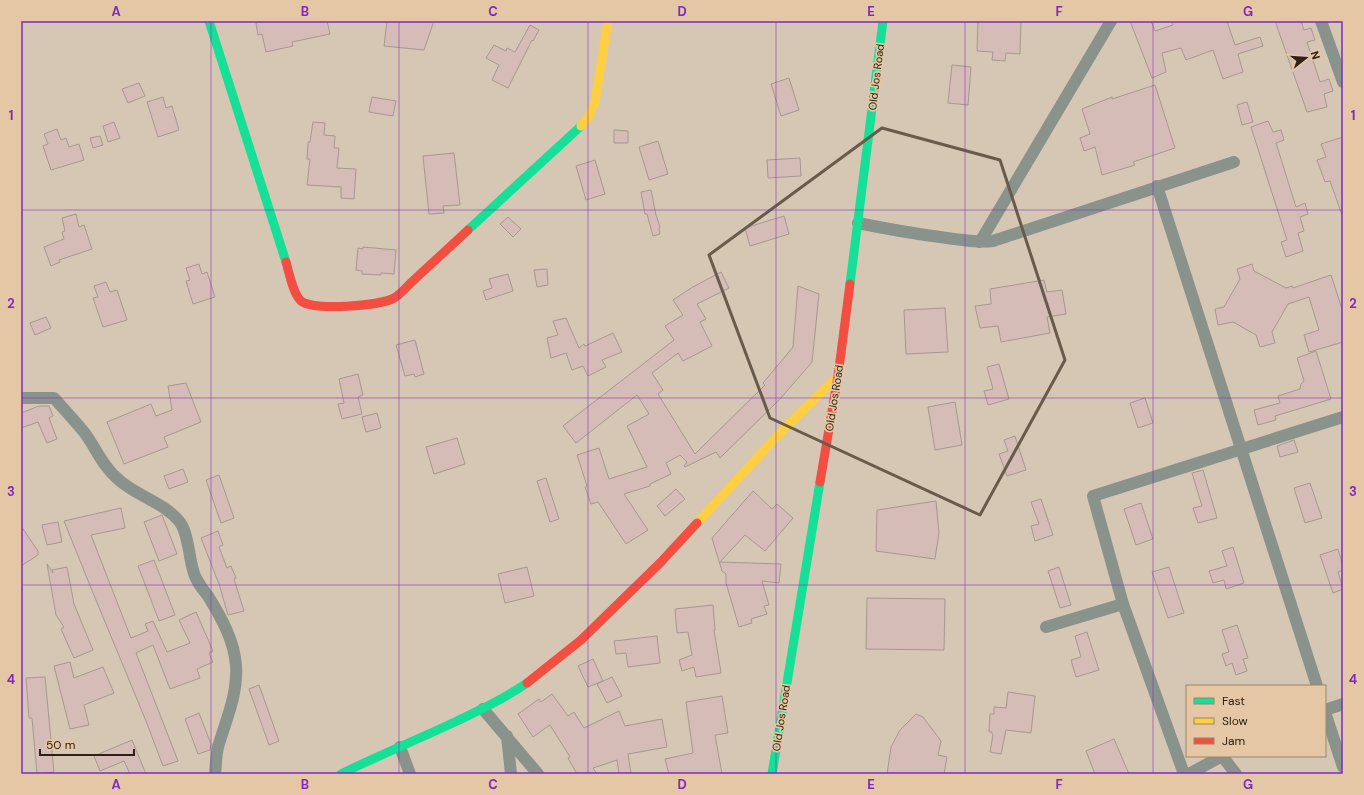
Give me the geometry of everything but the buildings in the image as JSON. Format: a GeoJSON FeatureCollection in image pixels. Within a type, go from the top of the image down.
{"type":"FeatureCollection","features":[{"type":"Feature","properties":{"kind":"street"},"geometry":{"type":"LineString","coordinates":[[209,21],[294,288],[300,300],[306,304],[329,307],[360,306],[394,298],[579,129],[588,118],[596,102],[608,21]]}},
{"type":"Feature","properties":{"kind":"street","name":"Old Jos Road"},"geometry":{"type":"LineString","coordinates":[[772,774],[838,376],[883,21]]}},
{"type":"Feature","properties":{"kind":"street"},"geometry":{"type":"LineString","coordinates":[[980,242],[1111,21]]}},
{"type":"Feature","properties":{"kind":"street"},"geometry":{"type":"LineString","coordinates":[[1320,21],[1342,75]]}},
{"type":"Feature","properties":{"kind":"street"},"geometry":{"type":"LineString","coordinates":[[858,223],[902,232],[980,242],[993,241],[1234,162]]}},
{"type":"Feature","properties":{"kind":"street"},"geometry":{"type":"LineString","coordinates":[[1157,186],[1317,685]]}},
{"type":"Feature","properties":{"kind":"street"},"geometry":{"type":"LineString","coordinates":[[341,774],[484,708],[541,674],[581,640],[660,563],[781,432],[838,376]]}},
{"type":"Feature","properties":{"kind":"street"},"geometry":{"type":"LineString","coordinates":[[21,398],[54,398],[84,432],[102,462],[119,480],[170,512],[180,522],[191,556],[193,570],[199,583],[219,614],[227,630],[234,650],[236,685],[231,708],[218,749],[215,774]]}},
{"type":"Feature","properties":{"kind":"street"},"geometry":{"type":"LineString","coordinates":[[1184,774],[1123,604],[1093,496],[1343,417]]}},
{"type":"Feature","properties":{"kind":"street"},"geometry":{"type":"LineString","coordinates":[[1046,627],[1123,604]]}},
{"type":"Feature","properties":{"kind":"street"},"geometry":{"type":"LineString","coordinates":[[1326,711],[1343,704]]}},
{"type":"Feature","properties":{"kind":"street"},"geometry":{"type":"LineString","coordinates":[[484,708],[538,774]]}},
{"type":"Feature","properties":{"kind":"street"},"geometry":{"type":"LineString","coordinates":[[1326,714],[1343,767]]}},
{"type":"Feature","properties":{"kind":"street"},"geometry":{"type":"LineString","coordinates":[[507,736],[511,774]]}},
{"type":"Feature","properties":{"kind":"street"},"geometry":{"type":"LineString","coordinates":[[400,747],[410,774]]}},
{"type":"Feature","properties":{"kind":"street"},"geometry":{"type":"LineString","coordinates":[[1189,774],[1220,757]]}},
{"type":"Feature","properties":{"kind":"street"},"geometry":{"type":"LineString","coordinates":[[1223,757],[1236,774]]}},
{"type":"Feature","properties":{"kind":"highlighted area"},"geometry":{"type":"Polygon","coordinates":[[[882,128],[1000,160],[1065,360],[980,515],[770,418],[709,255],[882,128]]]}},
{"type":"Feature","properties":{"kind":"traffic: fast"},"geometry":{"type":"LineString","coordinates":[[209,21],[286,262]]}},
{"type":"Feature","properties":{"kind":"traffic: fast"},"geometry":{"type":"LineString","coordinates":[[850,284],[883,21]]}},
{"type":"Feature","properties":{"kind":"traffic: fast"},"geometry":{"type":"LineString","coordinates":[[468,230],[581,126]]}},
{"type":"Feature","properties":{"kind":"traffic: fast"},"geometry":{"type":"LineString","coordinates":[[772,774],[820,482]]}},
{"type":"Feature","properties":{"kind":"traffic: fast"},"geometry":{"type":"LineString","coordinates":[[341,774],[443,728],[502,698],[527,683]]}},
{"type":"Feature","properties":{"kind":"traffic: slow"},"geometry":{"type":"LineString","coordinates":[[581,126],[588,118],[595,102],[608,21]]}},
{"type":"Feature","properties":{"kind":"traffic: slow"},"geometry":{"type":"LineString","coordinates":[[697,523],[781,432],[838,376]]}},
{"type":"Feature","properties":{"kind":"traffic: jam"},"geometry":{"type":"LineString","coordinates":[[286,262],[294,288],[298,298],[301,301],[308,304],[332,307],[375,303],[386,301],[397,296],[468,230]]}},
{"type":"Feature","properties":{"kind":"traffic: jam"},"geometry":{"type":"LineString","coordinates":[[820,482],[838,376],[850,284]]}},
{"type":"Feature","properties":{"kind":"traffic: jam"},"geometry":{"type":"LineString","coordinates":[[527,683],[581,640],[660,563],[697,523]]}}]}
